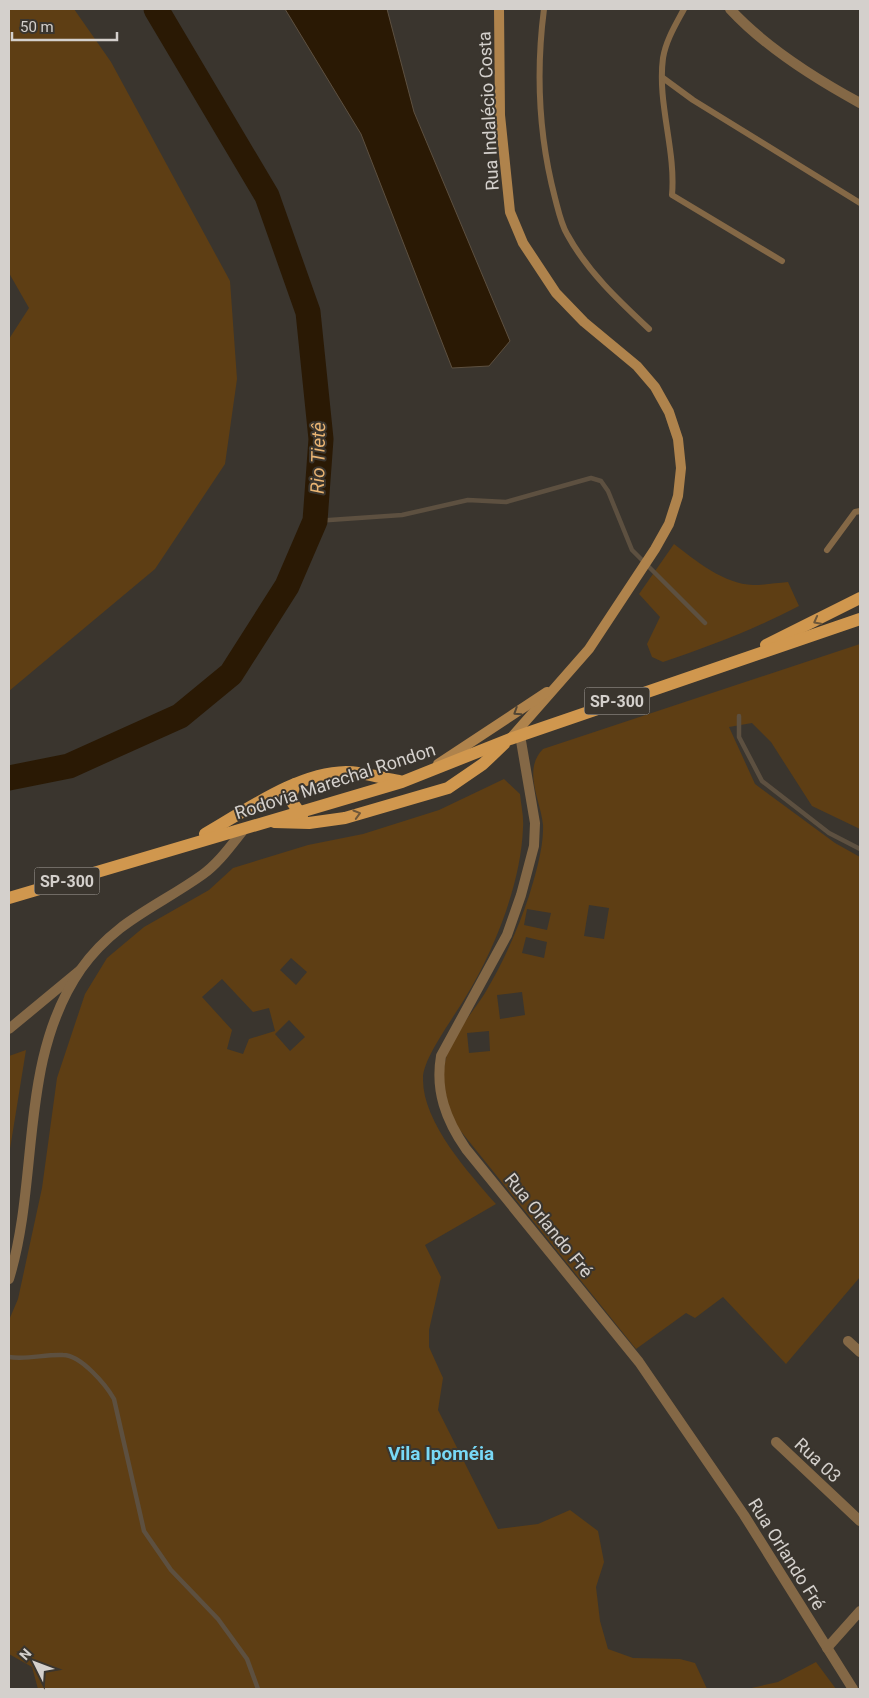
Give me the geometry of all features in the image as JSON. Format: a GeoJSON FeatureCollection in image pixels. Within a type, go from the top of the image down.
{"type":"FeatureCollection","features":[{"type":"Feature","properties":{"kind":"main road","name":"Rua Indalécio Costa"},"geometry":{"type":"LineString","coordinates":[[499,9],[500,115],[510,212],[523,243],[556,293],[584,322],[636,366],[655,387],[669,412],[678,440],[681,468],[678,496],[669,524],[655,549],[589,649],[515,737]]}},
{"type":"Feature","properties":{"kind":"main road","name":"Rodovia Marechal Rondon"},"geometry":{"type":"LineString","coordinates":[[724,664],[809,625],[860,598]]}},
{"type":"Feature","properties":{"kind":"main road","name":"Rodovia Marechal Rondon"},"geometry":{"type":"LineString","coordinates":[[9,898],[266,822],[297,811],[402,782],[515,737],[860,619]]}},
{"type":"Feature","properties":{"kind":"main road","name":"Rua Indalécio Costa"},"geometry":{"type":"LineString","coordinates":[[425,773],[558,685]]}},
{"type":"Feature","properties":{"kind":"main road"},"geometry":{"type":"LineString","coordinates":[[266,822],[309,823],[345,818],[448,788],[483,764],[515,737]]}},
{"type":"Feature","properties":{"kind":"main road"},"geometry":{"type":"LineString","coordinates":[[187,845],[295,784],[323,774],[348,772],[402,782]]}},
{"type":"Feature","properties":{"kind":"main road"},"geometry":{"type":"LineString","coordinates":[[295,784],[290,799],[297,811],[309,823]]}},
{"type":"Feature","properties":{"kind":"street"},"geometry":{"type":"LineString","coordinates":[[730,9],[755,34],[795,63],[860,103]]}},
{"type":"Feature","properties":{"kind":"street","name":"Rua Orlando Fré"},"geometry":{"type":"LineString","coordinates":[[515,737],[534,823],[534,846],[522,895],[507,936],[441,1056],[438,1075],[445,1110],[452,1128],[466,1148],[639,1362],[744,1515],[853,1689]]}},
{"type":"Feature","properties":{"kind":"street"},"geometry":{"type":"LineString","coordinates":[[9,1029],[81,970],[104,942],[126,922],[202,875],[215,864],[245,828]]}},
{"type":"Feature","properties":{"kind":"street"},"geometry":{"type":"LineString","coordinates":[[9,1279],[18,1246],[41,1066],[48,1035],[81,970]]}},
{"type":"Feature","properties":{"kind":"street"},"geometry":{"type":"LineString","coordinates":[[848,1341],[860,1352]]}},
{"type":"Feature","properties":{"kind":"street","name":"Rua 03"},"geometry":{"type":"LineString","coordinates":[[776,1442],[860,1521]]}},
{"type":"Feature","properties":{"kind":"street"},"geometry":{"type":"LineString","coordinates":[[827,1648],[860,1611]]}},
{"type":"Feature","properties":{"kind":"lane"},"geometry":{"type":"LineString","coordinates":[[544,9],[540,63],[542,124],[547,167],[566,232],[583,260],[607,289],[649,329]]}},
{"type":"Feature","properties":{"kind":"lane"},"geometry":{"type":"LineString","coordinates":[[684,9],[668,40],[663,57],[662,78],[673,178],[672,195],[782,261]]}},
{"type":"Feature","properties":{"kind":"lane"},"geometry":{"type":"LineString","coordinates":[[662,78],[693,100],[860,203]]}},
{"type":"Feature","properties":{"kind":"lane"},"geometry":{"type":"LineString","coordinates":[[827,550],[855,512],[860,510]]}},
{"type":"Feature","properties":{"kind":"shaded area"},"geometry":{"type":"Polygon","coordinates":[[[9,9],[74,9],[111,62],[230,281],[237,379],[225,464],[155,569],[9,691],[9,339],[29,308],[9,273],[9,9]]]}},
{"type":"Feature","properties":{"kind":"shaded area"},"geometry":{"type":"Polygon","coordinates":[[[285,9],[387,9],[414,112],[510,341],[489,366],[452,368],[361,134],[285,9]]]}},
{"type":"Feature","properties":{"kind":"shaded area"},"geometry":{"type":"Polygon","coordinates":[[[674,544],[711,570],[732,581],[753,585],[788,582],[799,606],[749,630],[681,656],[663,662],[652,657],[647,644],[660,617],[639,594],[674,544]]]}},
{"type":"Feature","properties":{"kind":"shaded area"},"geometry":{"type":"Polygon","coordinates":[[[860,644],[860,829],[812,806],[771,742],[752,723],[729,727],[755,784],[835,843],[860,857],[860,1277],[786,1364],[723,1297],[695,1318],[686,1313],[636,1349],[455,1124],[445,1091],[444,1066],[453,1040],[485,993],[498,970],[529,896],[539,861],[543,834],[542,816],[533,776],[537,757],[543,749],[860,644]],[[589,905],[584,936],[604,939],[609,908],[589,905]],[[527,909],[524,925],[547,930],[551,913],[527,909]],[[526,937],[522,953],[544,958],[547,942],[526,937]],[[522,992],[497,995],[500,1019],[525,1015],[522,992]],[[489,1031],[467,1033],[469,1053],[490,1051],[489,1031]]]}},
{"type":"Feature","properties":{"kind":"shaded area"},"geometry":{"type":"Polygon","coordinates":[[[504,779],[520,794],[523,824],[517,872],[496,938],[476,979],[433,1049],[424,1070],[425,1095],[430,1112],[439,1129],[461,1162],[496,1204],[425,1245],[441,1277],[429,1330],[429,1347],[443,1378],[438,1410],[498,1529],[538,1524],[570,1510],[598,1531],[604,1562],[596,1587],[600,1621],[608,1649],[633,1658],[680,1659],[695,1663],[707,1689],[38,1689],[32,1667],[9,1654],[9,1320],[18,1299],[42,1188],[57,1078],[85,994],[107,958],[144,927],[209,890],[233,868],[308,845],[363,834],[439,810],[504,779]],[[291,958],[280,970],[296,985],[307,972],[291,958]],[[222,979],[202,997],[232,1030],[227,1049],[243,1054],[249,1039],[275,1031],[269,1008],[253,1012],[222,979]],[[289,1020],[275,1034],[290,1051],[305,1037],[289,1020]]]}},
{"type":"Feature","properties":{"kind":"shaded area"},"geometry":{"type":"Polygon","coordinates":[[[26,1050],[9,1155],[9,1056],[26,1050]]]}},
{"type":"Feature","properties":{"kind":"shaded area"},"geometry":{"type":"Polygon","coordinates":[[[816,1662],[836,1689],[747,1689],[778,1682],[816,1662]]]}},
{"type":"Feature","properties":{"kind":"waterway","name":"Rio Tietê"},"geometry":{"type":"LineString","coordinates":[[9,778],[69,766],[180,716],[231,674],[287,586],[315,521],[321,439],[308,312],[267,196],[156,9]]}},
{"type":"Feature","properties":{"kind":"waterway"},"geometry":{"type":"LineString","coordinates":[[315,521],[402,515],[468,500],[506,502],[591,478],[601,481],[608,491],[632,550],[705,623]]}},
{"type":"Feature","properties":{"kind":"waterway"},"geometry":{"type":"LineString","coordinates":[[739,716],[739,737],[762,781],[829,833],[860,849]]}},
{"type":"Feature","properties":{"kind":"waterway"},"geometry":{"type":"LineString","coordinates":[[9,1357],[70,1356],[85,1365],[105,1386],[114,1399],[144,1531],[171,1570],[218,1619],[247,1659],[258,1689]]}},
{"type":"Feature","properties":{"kind":"district","name":"Vila Ipoméia"},"geometry":{"type":"Point","coordinates":[441,1453]}}]}
